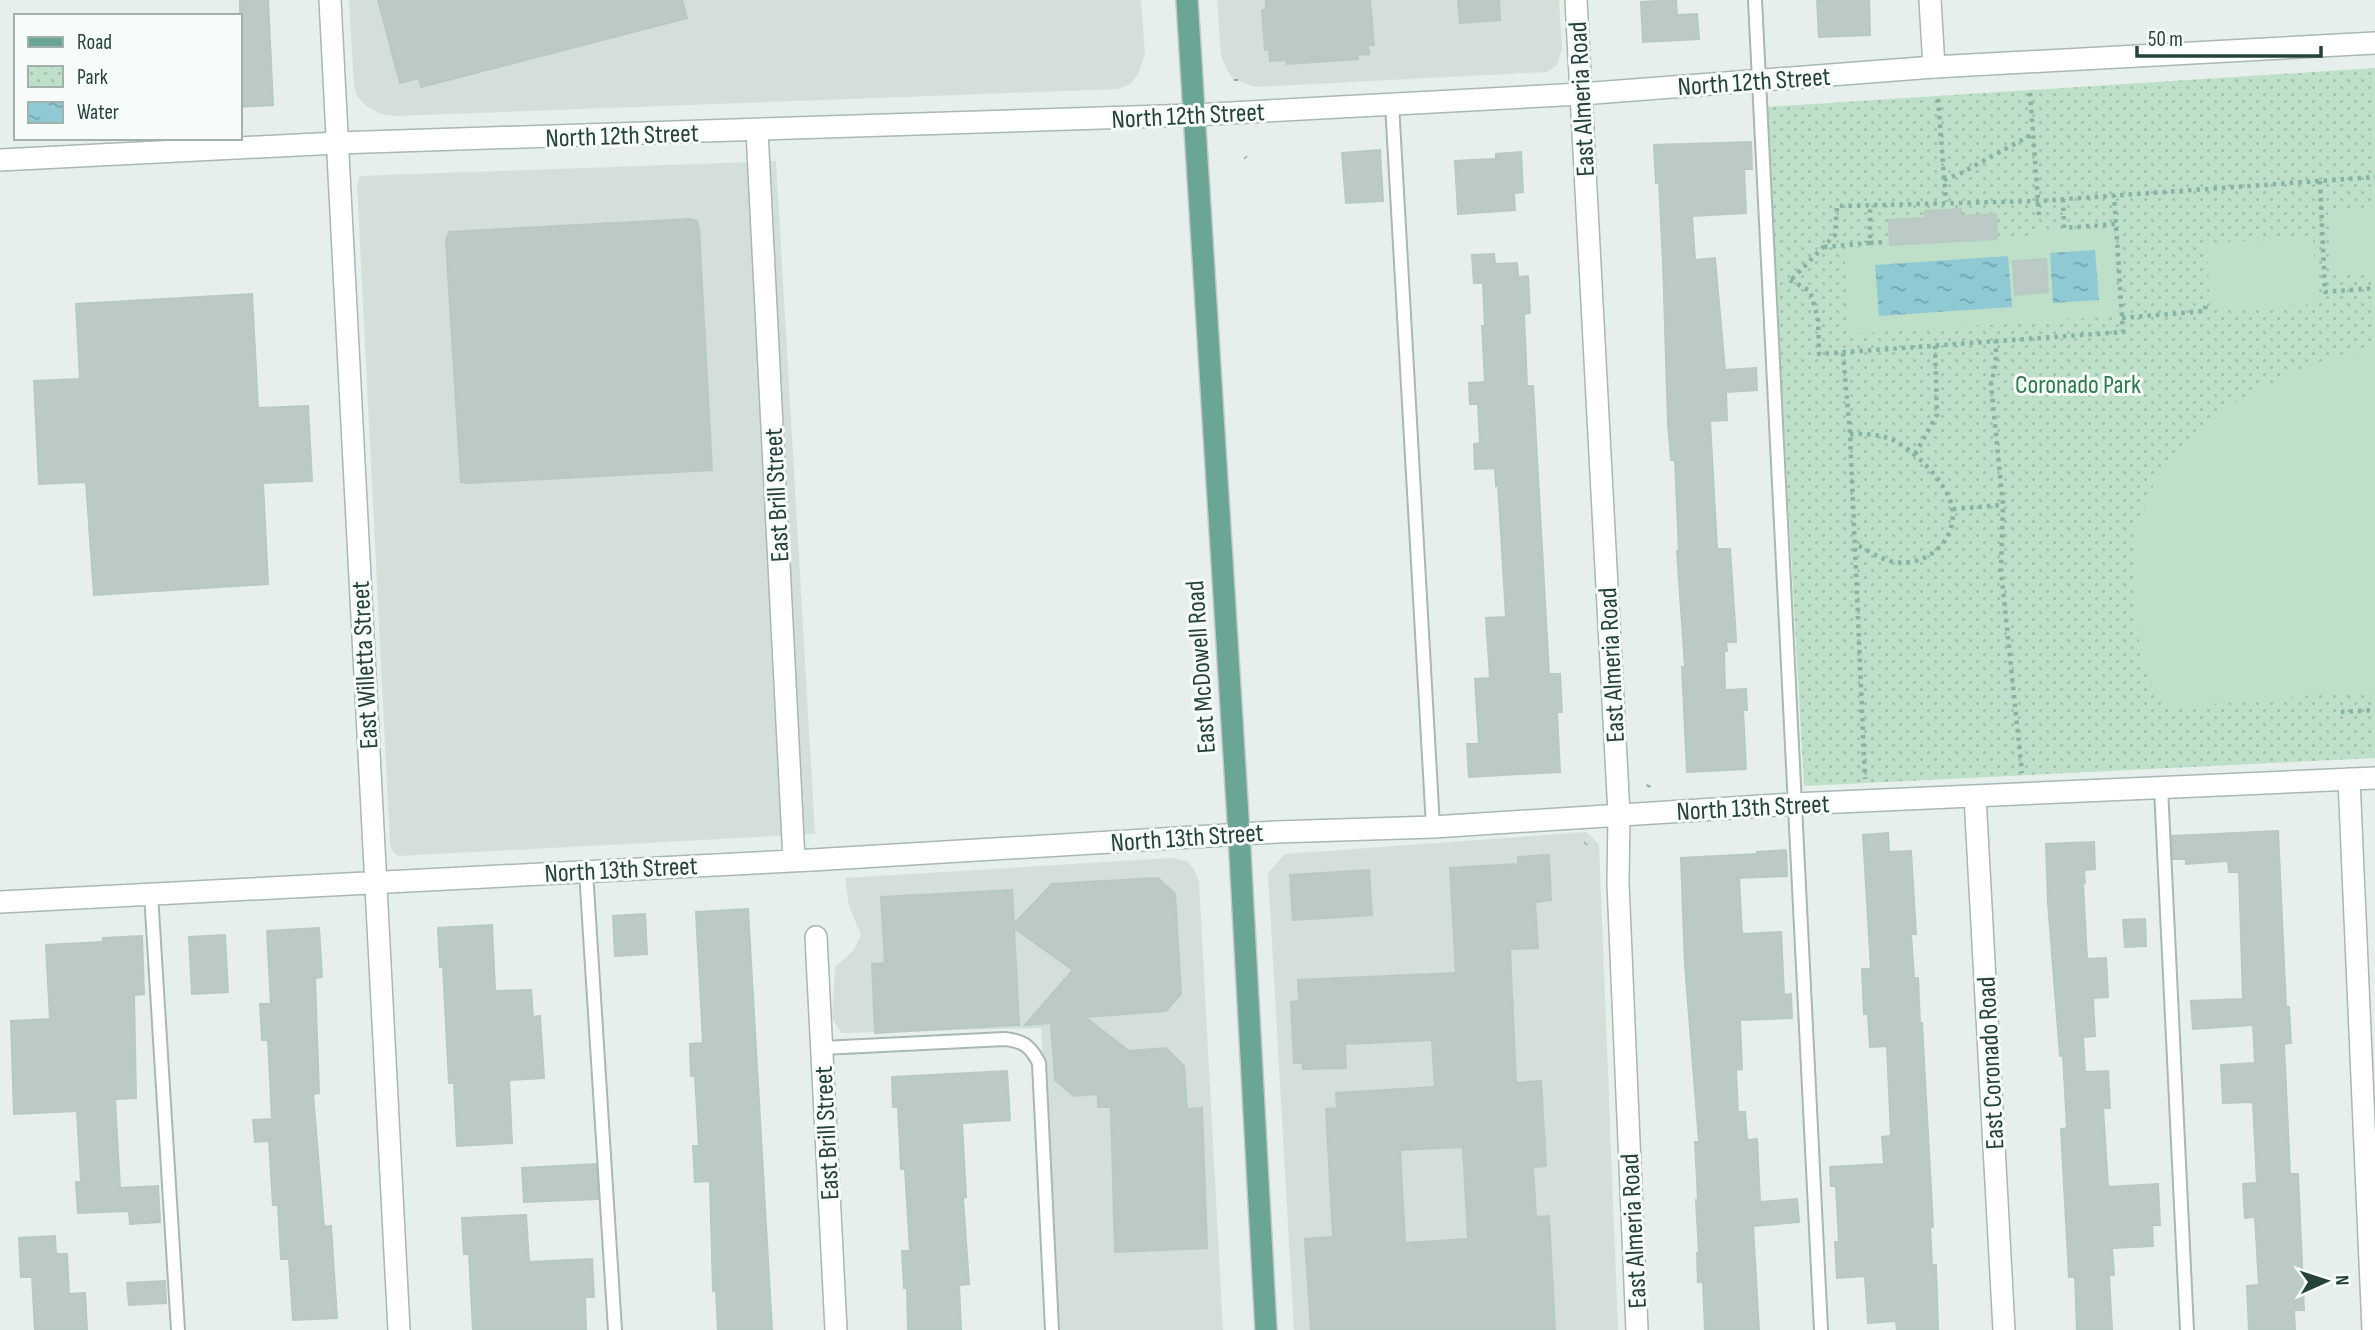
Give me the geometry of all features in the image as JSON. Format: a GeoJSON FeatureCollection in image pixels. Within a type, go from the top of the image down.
{"type":"FeatureCollection","features":[{"type":"Feature","properties":{"kind":"main road","name":"East McDowell Road"},"geometry":{"type":"LineString","coordinates":[[1187,0],[1239,834],[1266,1330]]}},
{"type":"Feature","properties":{"kind":"street","name":"East Willetta Street"},"geometry":{"type":"LineString","coordinates":[[330,0],[399,1330]]}},
{"type":"Feature","properties":{"kind":"street","name":"East Almeria Road"},"geometry":{"type":"LineString","coordinates":[[1576,0],[1619,814],[1618,883],[1637,1330]]}},
{"type":"Feature","properties":{"kind":"street"},"geometry":{"type":"LineString","coordinates":[[1930,0],[1934,67]]}},
{"type":"Feature","properties":{"kind":"street","name":"North 12th Street"},"geometry":{"type":"LineString","coordinates":[[0,160],[337,144],[1193,116],[1581,94],[1934,67],[2375,43]]}},
{"type":"Feature","properties":{"kind":"street","name":"East Brill Street"},"geometry":{"type":"LineString","coordinates":[[757,131],[794,860]]}},
{"type":"Feature","properties":{"kind":"street","name":"North 13th Street"},"geometry":{"type":"LineString","coordinates":[[0,902],[1239,834],[1433,827],[1794,804],[2375,778]]}},
{"type":"Feature","properties":{"kind":"street"},"geometry":{"type":"LineString","coordinates":[[2349,779],[2373,1330]]}},
{"type":"Feature","properties":{"kind":"street","name":"East Coronado Road"},"geometry":{"type":"LineString","coordinates":[[1975,796],[2004,1330]]}},
{"type":"Feature","properties":{"kind":"street","name":"East Brill Street"},"geometry":{"type":"LineString","coordinates":[[816,937],[836,1330]]}},
{"type":"Feature","properties":{"kind":"lane"},"geometry":{"type":"LineString","coordinates":[[1755,0],[1821,1330]]}},
{"type":"Feature","properties":{"kind":"lane"},"geometry":{"type":"LineString","coordinates":[[1392,104],[1433,827]]}},
{"type":"Feature","properties":{"kind":"lane"},"geometry":{"type":"LineString","coordinates":[[2161,788],[2187,1330]]}},
{"type":"Feature","properties":{"kind":"lane"},"geometry":{"type":"LineString","coordinates":[[586,871],[615,1330]]}},
{"type":"Feature","properties":{"kind":"lane"},"geometry":{"type":"LineString","coordinates":[[151,894],[178,1330]]}},
{"type":"Feature","properties":{"kind":"lane"},"geometry":{"type":"LineString","coordinates":[[822,1048],[1005,1039],[1021,1041],[1032,1049],[1039,1063],[1052,1330]]}},
{"type":"Feature","properties":{"kind":"path"},"geometry":{"type":"LineString","coordinates":[[2030,93],[2039,215]]}},
{"type":"Feature","properties":{"kind":"path"},"geometry":{"type":"LineString","coordinates":[[1938,99],[1945,202]]}},
{"type":"Feature","properties":{"kind":"path"},"geometry":{"type":"LineString","coordinates":[[1944,180],[2033,134]]}},
{"type":"Feature","properties":{"kind":"path"},"geometry":{"type":"LineString","coordinates":[[1782,281],[1792,279],[1835,235],[1836,206],[2039,201],[2375,177]]}},
{"type":"Feature","properties":{"kind":"path"},"geometry":{"type":"LineString","coordinates":[[2320,181],[2325,292],[2375,288]]}},
{"type":"Feature","properties":{"kind":"path"},"geometry":{"type":"LineString","coordinates":[[1792,279],[1810,291],[1818,318],[1819,354],[2123,332],[2114,195]]}},
{"type":"Feature","properties":{"kind":"path"},"geometry":{"type":"LineString","coordinates":[[2063,199],[2064,228],[2116,224]]}},
{"type":"Feature","properties":{"kind":"path"},"geometry":{"type":"LineString","coordinates":[[1870,204],[1870,243]]}},
{"type":"Feature","properties":{"kind":"path"},"geometry":{"type":"LineString","coordinates":[[1824,247],[1887,242]]}},
{"type":"Feature","properties":{"kind":"path"},"geometry":{"type":"LineString","coordinates":[[2122,318],[2205,311],[2206,303]]}},
{"type":"Feature","properties":{"kind":"path"},"geometry":{"type":"LineString","coordinates":[[1996,340],[1996,363],[1991,384],[2004,505],[2001,570],[2022,773]]}},
{"type":"Feature","properties":{"kind":"path"},"geometry":{"type":"LineString","coordinates":[[1915,454],[1933,426],[1937,411],[1935,345]]}},
{"type":"Feature","properties":{"kind":"path"},"geometry":{"type":"LineString","coordinates":[[1843,353],[1850,434],[1865,780]]}},
{"type":"Feature","properties":{"kind":"path"},"geometry":{"type":"LineString","coordinates":[[1850,434],[1881,436],[1915,454],[1938,481],[1952,509],[1950,531],[1939,547],[1925,559],[1895,562],[1854,544]]}},
{"type":"Feature","properties":{"kind":"path"},"geometry":{"type":"LineString","coordinates":[[1952,509],[2004,505]]}},
{"type":"Feature","properties":{"kind":"path"},"geometry":{"type":"LineString","coordinates":[[2341,712],[2375,710]]}},
{"type":"Feature","properties":{"kind":"shaded area"},"geometry":{"type":"Polygon","coordinates":[[[349,0],[1141,0],[1145,54],[1138,74],[1130,84],[1118,89],[395,116],[381,114],[366,106],[357,96],[354,86],[349,0]]]}},
{"type":"Feature","properties":{"kind":"shaded area"},"geometry":{"type":"Polygon","coordinates":[[[1217,0],[1559,0],[1562,49],[1557,65],[1547,72],[1255,87],[1233,79],[1227,70],[1221,56],[1217,0]]]}},
{"type":"Feature","properties":{"kind":"shaded area"},"geometry":{"type":"Polygon","coordinates":[[[776,161],[815,834],[398,856],[390,844],[357,184],[360,176],[776,161]]]}},
{"type":"Feature","properties":{"kind":"shaded area"},"geometry":{"type":"Polygon","coordinates":[[[1586,832],[1599,844],[1618,1330],[1294,1330],[1268,873],[1285,854],[1586,832]]]}},
{"type":"Feature","properties":{"kind":"shaded area"},"geometry":{"type":"Polygon","coordinates":[[[1171,858],[1187,861],[1194,869],[1199,882],[1223,1330],[1058,1330],[1041,1028],[841,1033],[832,1017],[835,967],[853,951],[861,935],[849,906],[845,878],[1171,858]]]}},
{"type":"Feature","properties":{"kind":"green space","name":"Coronado Park"},"geometry":{"type":"Polygon","coordinates":[[[2375,68],[2375,758],[1804,786],[1766,107],[2375,68]]]}},
{"type":"Feature","properties":{"kind":"green space"},"geometry":{"type":"Polygon","coordinates":[[[2375,209],[2375,271],[2332,273],[2328,212],[2375,209]]]}},
{"type":"Feature","properties":{"kind":"green space"},"geometry":{"type":"Polygon","coordinates":[[[2112,228],[2119,316],[1849,334],[1844,249],[2025,237],[2035,233],[2112,228]]]}},
{"type":"Feature","properties":{"kind":"green space"},"geometry":{"type":"Polygon","coordinates":[[[2313,237],[2317,304],[2210,310],[2207,243],[2313,237]]]}},
{"type":"Feature","properties":{"kind":"green space"},"geometry":{"type":"Polygon","coordinates":[[[2375,351],[2375,690],[2163,708],[2142,660],[2133,594],[2135,532],[2154,484],[2184,444],[2239,400],[2297,370],[2347,353],[2375,351]]]}},
{"type":"Feature","properties":{"kind":"water"},"geometry":{"type":"Polygon","coordinates":[[[2095,250],[2099,300],[2053,303],[2050,253],[2095,250]]]}},
{"type":"Feature","properties":{"kind":"water"},"geometry":{"type":"Polygon","coordinates":[[[2008,256],[2012,307],[1879,316],[1875,265],[2008,256]]]}},
{"type":"Feature","properties":{"kind":"building"},"geometry":{"type":"Polygon","coordinates":[[[240,0],[268,0],[273,105],[242,107],[240,0]]]}},
{"type":"Feature","properties":{"kind":"building"},"geometry":{"type":"Polygon","coordinates":[[[378,0],[682,0],[687,18],[421,87],[419,78],[400,83],[378,0]]]}},
{"type":"Feature","properties":{"kind":"building"},"geometry":{"type":"Polygon","coordinates":[[[1266,0],[1370,0],[1374,45],[1368,45],[1369,54],[1357,55],[1358,59],[1287,64],[1287,60],[1270,61],[1269,49],[1265,50],[1262,10],[1266,10],[1266,0]]]}},
{"type":"Feature","properties":{"kind":"building"},"geometry":{"type":"Polygon","coordinates":[[[1458,0],[1499,0],[1500,20],[1460,23],[1458,0]]]}},
{"type":"Feature","properties":{"kind":"building"},"geometry":{"type":"Polygon","coordinates":[[[1676,0],[1677,15],[1697,14],[1699,39],[1643,42],[1641,2],[1676,0]]]}},
{"type":"Feature","properties":{"kind":"building"},"geometry":{"type":"Polygon","coordinates":[[[1817,0],[1869,0],[1870,35],[1819,37],[1817,0]]]}},
{"type":"Feature","properties":{"kind":"building"},"geometry":{"type":"Polygon","coordinates":[[[1751,142],[1752,169],[1744,169],[1746,213],[1692,216],[1695,260],[1715,258],[1725,370],[1756,368],[1757,390],[1726,392],[1727,420],[1710,421],[1717,549],[1730,549],[1735,623],[1736,642],[1726,642],[1727,651],[1724,651],[1725,690],[1746,689],[1747,710],[1743,710],[1746,769],[1687,772],[1675,460],[1671,460],[1668,423],[1663,262],[1654,145],[1751,142]]]}},
{"type":"Feature","properties":{"kind":"building"},"geometry":{"type":"Polygon","coordinates":[[[1380,150],[1383,201],[1346,203],[1342,153],[1380,150]]]}},
{"type":"Feature","properties":{"kind":"building"},"geometry":{"type":"Polygon","coordinates":[[[1521,152],[1523,192],[1514,193],[1515,210],[1458,214],[1455,161],[1496,159],[1496,154],[1521,152]]]}},
{"type":"Feature","properties":{"kind":"building"},"geometry":{"type":"Polygon","coordinates":[[[1961,209],[1961,216],[1996,214],[1997,239],[1890,245],[1889,220],[1925,218],[1925,211],[1961,209]]]}},
{"type":"Feature","properties":{"kind":"building"},"geometry":{"type":"Polygon","coordinates":[[[690,219],[697,221],[699,229],[712,470],[461,482],[446,241],[449,232],[690,219]]]}},
{"type":"Feature","properties":{"kind":"building"},"geometry":{"type":"Polygon","coordinates":[[[1494,254],[1495,264],[1517,263],[1518,277],[1528,276],[1530,313],[1524,314],[1527,386],[1533,386],[1549,674],[1560,674],[1562,712],[1557,712],[1560,772],[1469,777],[1467,744],[1479,744],[1475,679],[1490,678],[1486,618],[1506,617],[1498,485],[1496,486],[1495,468],[1475,469],[1474,444],[1480,443],[1478,404],[1470,404],[1469,383],[1485,382],[1483,283],[1474,283],[1472,255],[1494,254]]]}},
{"type":"Feature","properties":{"kind":"building"},"geometry":{"type":"Polygon","coordinates":[[[2046,259],[2048,292],[2015,295],[2013,261],[2046,259]]]}},
{"type":"Feature","properties":{"kind":"building"},"geometry":{"type":"Polygon","coordinates":[[[252,294],[258,408],[308,406],[312,481],[263,483],[268,584],[94,595],[86,482],[39,484],[34,381],[80,379],[76,304],[252,294]]]}},
{"type":"Feature","properties":{"kind":"building"},"geometry":{"type":"Polygon","coordinates":[[[2278,831],[2286,1007],[2289,1007],[2291,1043],[2284,1044],[2290,1174],[2298,1174],[2304,1310],[2294,1310],[2295,1330],[2249,1330],[2247,1286],[2259,1285],[2255,1217],[2245,1218],[2243,1184],[2257,1183],[2253,1102],[2223,1103],[2221,1065],[2255,1063],[2253,1025],[2193,1029],[2191,1001],[2243,999],[2239,872],[2229,872],[2228,861],[2186,864],[2186,859],[2173,859],[2172,836],[2278,831]]]}},
{"type":"Feature","properties":{"kind":"building"},"geometry":{"type":"Polygon","coordinates":[[[1888,833],[1889,852],[1911,851],[1916,934],[1911,934],[1914,978],[1918,978],[1922,1023],[1933,1227],[1930,1227],[1932,1265],[1936,1265],[1938,1330],[1897,1330],[1896,1321],[1868,1323],[1865,1276],[1837,1278],[1835,1242],[1839,1242],[1836,1186],[1831,1186],[1830,1167],[1884,1164],[1882,1137],[1891,1136],[1887,1046],[1870,1047],[1868,1014],[1864,1014],[1862,969],[1871,969],[1863,835],[1888,833]]]}},
{"type":"Feature","properties":{"kind":"building"},"geometry":{"type":"Polygon","coordinates":[[[2094,842],[2095,869],[2084,870],[2083,884],[2087,959],[2106,958],[2108,997],[2093,998],[2095,1036],[2083,1037],[2085,1072],[2108,1071],[2110,1108],[2103,1108],[2108,1187],[2158,1184],[2160,1225],[2152,1225],[2153,1246],[2112,1248],[2114,1275],[2109,1275],[2112,1330],[2077,1330],[2075,1277],[2069,1277],[2061,1129],[2067,1128],[2063,1056],[2060,1056],[2048,903],[2046,844],[2094,842]]]}},
{"type":"Feature","properties":{"kind":"building"},"geometry":{"type":"Polygon","coordinates":[[[1786,850],[1787,876],[1739,878],[1742,934],[1781,932],[1784,995],[1791,994],[1792,1018],[1740,1020],[1742,1069],[1736,1070],[1738,1112],[1745,1112],[1747,1140],[1757,1139],[1760,1202],[1797,1199],[1799,1222],[1753,1226],[1759,1330],[1705,1330],[1703,1282],[1698,1282],[1695,1142],[1699,1142],[1685,965],[1681,858],[1786,850]]]}},
{"type":"Feature","properties":{"kind":"building"},"geometry":{"type":"Polygon","coordinates":[[[1549,855],[1551,900],[1535,902],[1538,948],[1510,949],[1516,1083],[1541,1081],[1546,1166],[1533,1167],[1536,1217],[1549,1216],[1555,1330],[1311,1330],[1305,1239],[1333,1237],[1326,1109],[1337,1108],[1336,1093],[1435,1087],[1432,1040],[1345,1044],[1346,1068],[1303,1069],[1303,1063],[1294,1063],[1291,1002],[1299,1001],[1298,980],[1456,973],[1450,868],[1518,864],[1518,857],[1549,855]],[[1463,1147],[1400,1150],[1405,1243],[1468,1239],[1463,1147]]]}},
{"type":"Feature","properties":{"kind":"building"},"geometry":{"type":"Polygon","coordinates":[[[1369,870],[1372,915],[1293,920],[1290,875],[1369,870]]]}},
{"type":"Feature","properties":{"kind":"building"},"geometry":{"type":"Polygon","coordinates":[[[1158,878],[1175,894],[1181,994],[1166,1011],[1085,1017],[1129,1051],[1166,1048],[1184,1066],[1187,1109],[1202,1108],[1207,1248],[1115,1252],[1111,1107],[1098,1107],[1098,1094],[1074,1096],[1055,1080],[1051,1023],[1025,1025],[1073,970],[1014,928],[1019,1025],[875,1033],[872,964],[885,963],[881,897],[1012,890],[1014,924],[1052,884],[1158,878]]]}},
{"type":"Feature","properties":{"kind":"building"},"geometry":{"type":"Polygon","coordinates":[[[748,909],[772,1330],[718,1330],[716,1290],[713,1291],[710,1181],[695,1182],[693,1146],[699,1146],[695,1076],[691,1076],[690,1044],[703,1043],[696,912],[748,909]]]}},
{"type":"Feature","properties":{"kind":"building"},"geometry":{"type":"Polygon","coordinates":[[[645,914],[647,954],[615,956],[613,916],[645,914]]]}},
{"type":"Feature","properties":{"kind":"building"},"geometry":{"type":"Polygon","coordinates":[[[2145,919],[2146,946],[2125,947],[2123,920],[2145,919]]]}},
{"type":"Feature","properties":{"kind":"building"},"geometry":{"type":"Polygon","coordinates":[[[492,925],[495,991],[531,990],[533,1017],[540,1016],[544,1078],[509,1080],[512,1143],[457,1146],[454,1083],[449,1083],[443,967],[440,967],[438,928],[492,925]]]}},
{"type":"Feature","properties":{"kind":"building"},"geometry":{"type":"Polygon","coordinates":[[[319,928],[322,977],[315,978],[319,1093],[313,1094],[324,1227],[331,1226],[337,1318],[293,1320],[289,1259],[281,1259],[278,1205],[273,1205],[269,1141],[255,1142],[253,1120],[272,1119],[268,1040],[262,1040],[260,1004],[271,1004],[267,931],[319,928]]]}},
{"type":"Feature","properties":{"kind":"building"},"geometry":{"type":"Polygon","coordinates":[[[225,935],[228,992],[192,994],[189,937],[225,935]]]}},
{"type":"Feature","properties":{"kind":"building"},"geometry":{"type":"Polygon","coordinates":[[[142,936],[144,994],[134,995],[136,1098],[115,1099],[120,1188],[158,1186],[160,1222],[130,1224],[129,1211],[78,1213],[76,1182],[81,1182],[77,1111],[14,1114],[11,1021],[50,1019],[46,945],[103,942],[103,938],[142,936]]]}},
{"type":"Feature","properties":{"kind":"building"},"geometry":{"type":"Polygon","coordinates":[[[1007,1071],[1010,1120],[962,1123],[966,1197],[963,1198],[969,1284],[959,1285],[961,1330],[908,1330],[907,1288],[904,1288],[902,1251],[910,1251],[905,1169],[901,1169],[898,1107],[893,1107],[892,1077],[1007,1071]]]}},
{"type":"Feature","properties":{"kind":"building"},"geometry":{"type":"Polygon","coordinates":[[[596,1164],[598,1199],[524,1202],[522,1168],[596,1164]]]}},
{"type":"Feature","properties":{"kind":"building"},"geometry":{"type":"Polygon","coordinates":[[[526,1215],[529,1262],[592,1259],[594,1297],[585,1297],[586,1330],[473,1330],[469,1254],[464,1254],[462,1218],[526,1215]]]}},
{"type":"Feature","properties":{"kind":"building"},"geometry":{"type":"Polygon","coordinates":[[[55,1236],[56,1254],[67,1254],[69,1294],[85,1293],[87,1329],[35,1330],[32,1277],[21,1277],[19,1238],[55,1236]]]}},
{"type":"Feature","properties":{"kind":"building"},"geometry":{"type":"Polygon","coordinates":[[[165,1281],[166,1303],[129,1305],[127,1283],[165,1281]]]}}]}
